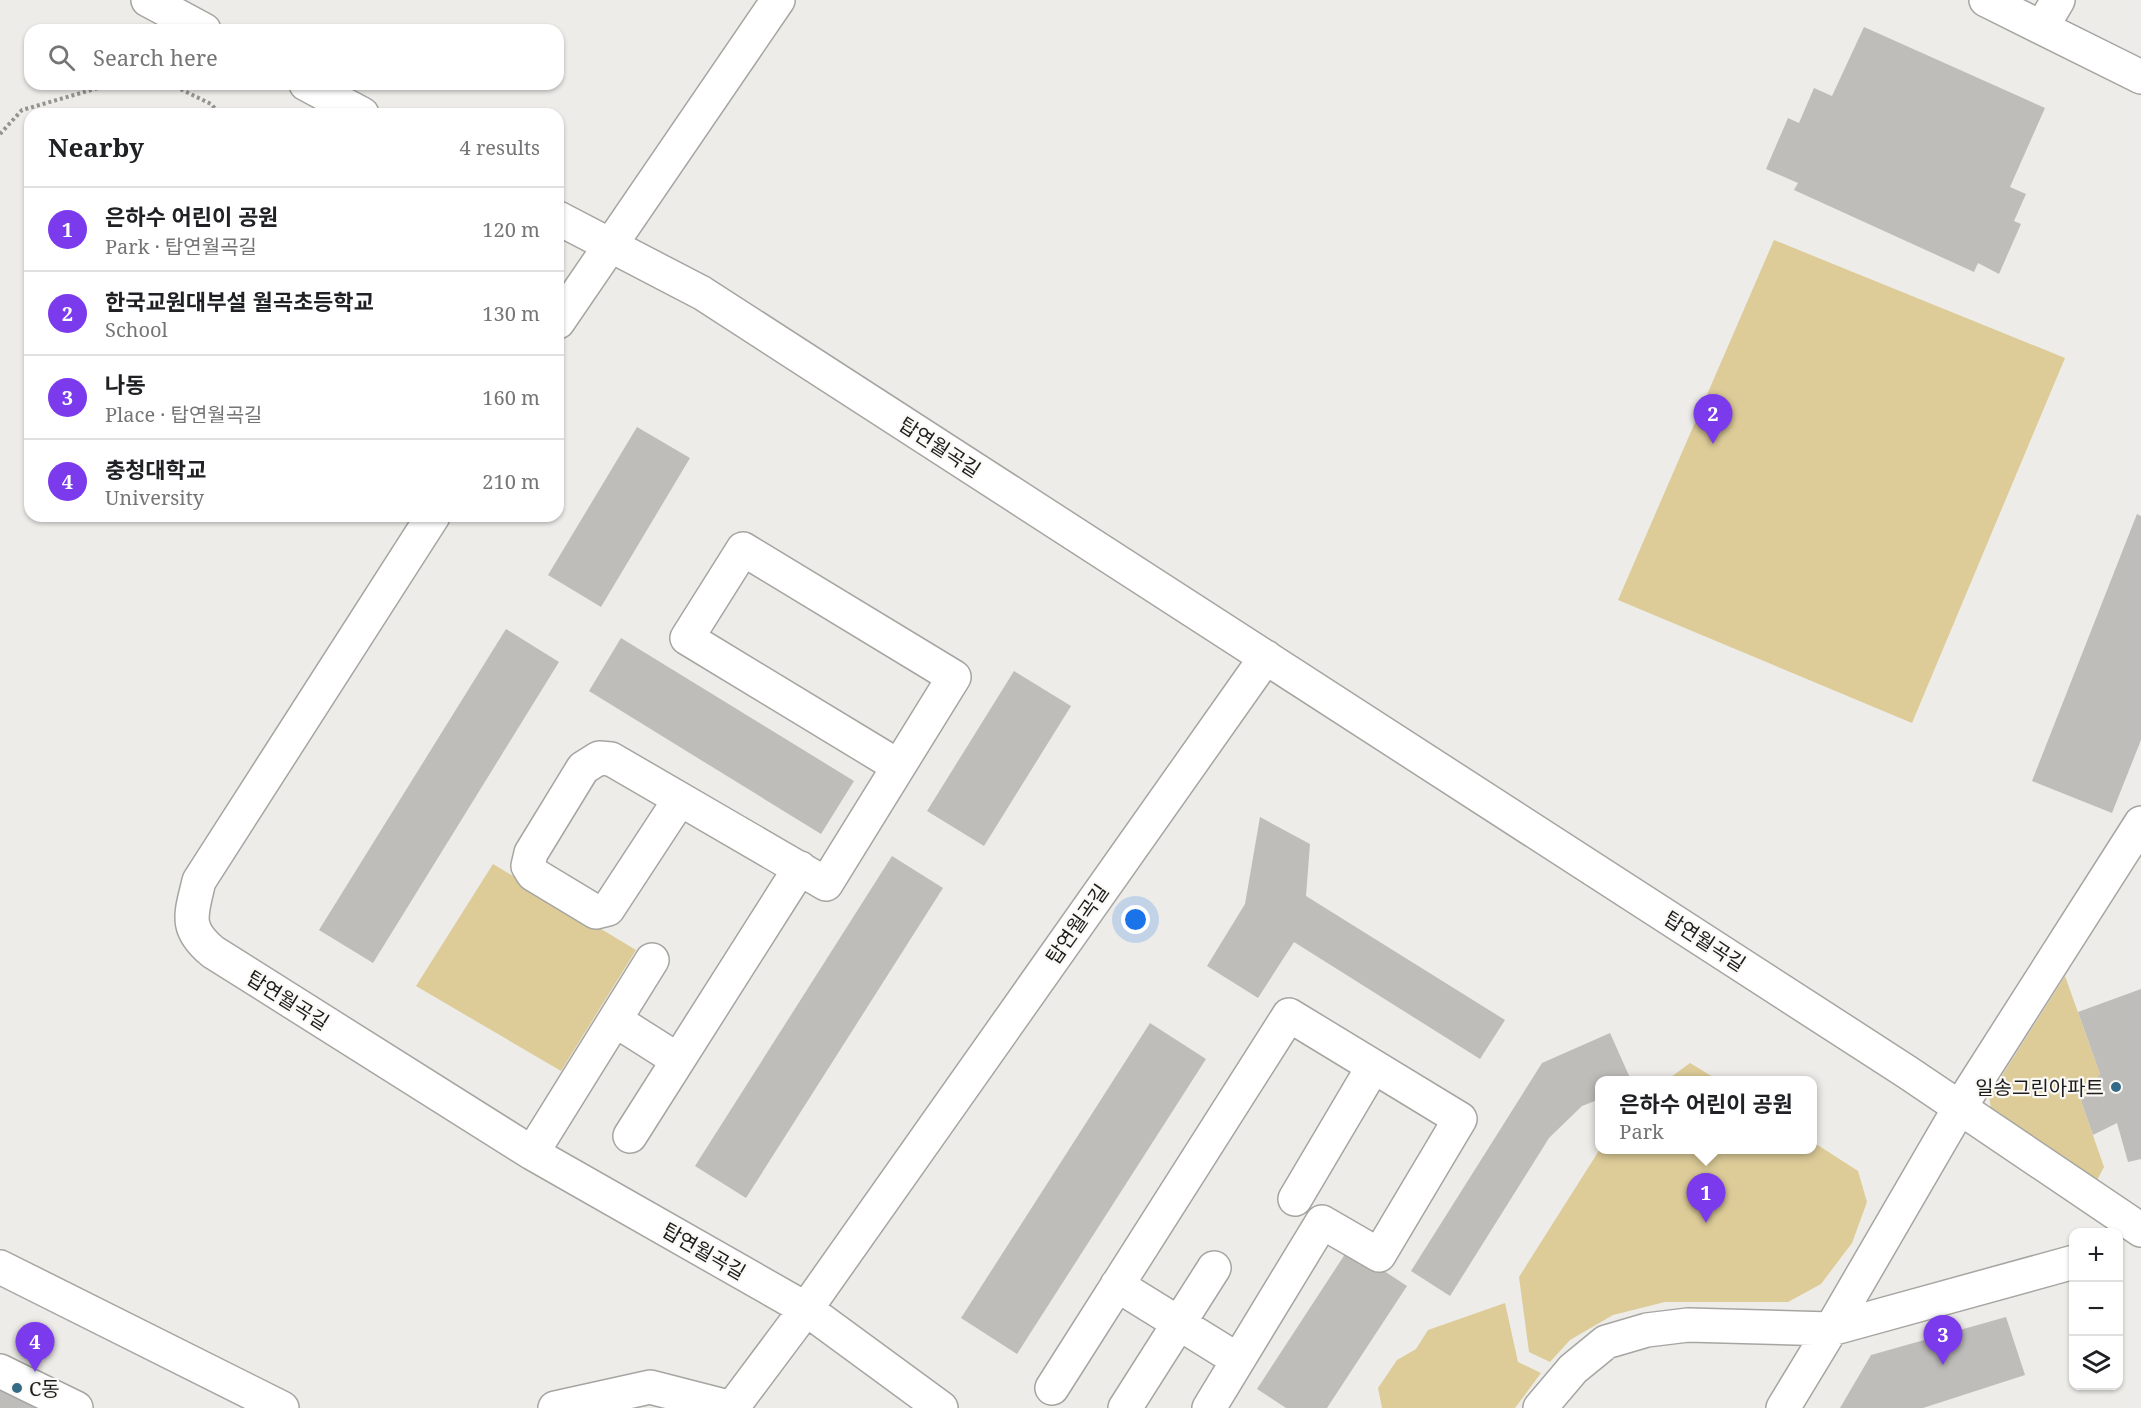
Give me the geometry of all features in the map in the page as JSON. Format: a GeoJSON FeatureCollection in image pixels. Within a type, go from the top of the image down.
{"type":"FeatureCollection","features":[{"type":"Feature","properties":{"kind":"street"},"geometry":{"type":"LineString","coordinates":[[148,0],[193,24]]}},
{"type":"Feature","properties":{"kind":"street"},"geometry":{"type":"LineString","coordinates":[[564,313],[778,0]]}},
{"type":"Feature","properties":{"kind":"street"},"geometry":{"type":"LineString","coordinates":[[1986,0],[2050,14],[2141,76]]}},
{"type":"Feature","properties":{"kind":"street"},"geometry":{"type":"LineString","coordinates":[[317,90],[352,108]]}},
{"type":"Feature","properties":{"kind":"street","name":"탑연월곡길"},"geometry":{"type":"LineString","coordinates":[[564,221],[702,293],[1960,1107],[2141,1230]]}},
{"type":"Feature","properties":{"kind":"street","name":"탑연월곡길"},"geometry":{"type":"LineString","coordinates":[[429,522],[199,881],[191,915],[197,938],[213,952],[532,1153],[806,1309],[941,1408]]}},
{"type":"Feature","properties":{"kind":"street"},"geometry":{"type":"LineString","coordinates":[[681,799],[608,909],[596,912],[533,874],[528,866],[531,853],[583,768],[599,758],[610,759],[681,799],[826,884],[954,677],[743,549],[687,639],[898,766]]}},
{"type":"Feature","properties":{"kind":"street","name":"탑연월곡길"},"geometry":{"type":"LineString","coordinates":[[806,1309],[1266,657]]}},
{"type":"Feature","properties":{"kind":"street"},"geometry":{"type":"LineString","coordinates":[[1783,1408],[1960,1107],[2141,823]]}},
{"type":"Feature","properties":{"kind":"street"},"geometry":{"type":"LineString","coordinates":[[630,1136],[800,868]]}},
{"type":"Feature","properties":{"kind":"street"},"geometry":{"type":"LineString","coordinates":[[532,1153],[652,960]]}},
{"type":"Feature","properties":{"kind":"street"},"geometry":{"type":"LineString","coordinates":[[1052,1388],[1289,1015],[1460,1119],[1379,1255],[1322,1222],[1209,1408]]}},
{"type":"Feature","properties":{"kind":"street"},"geometry":{"type":"LineString","coordinates":[[615,1020],[678,1060]]}},
{"type":"Feature","properties":{"kind":"street"},"geometry":{"type":"LineString","coordinates":[[1295,1199],[1373,1067]]}},
{"type":"Feature","properties":{"kind":"street"},"geometry":{"type":"LineString","coordinates":[[2123,1245],[2141,1238]]}},
{"type":"Feature","properties":{"kind":"street"},"geometry":{"type":"LineString","coordinates":[[1540,1408],[1573,1369],[1606,1342],[1647,1330],[1688,1325],[1831,1329],[2069,1263]]}},
{"type":"Feature","properties":{"kind":"street"},"geometry":{"type":"LineString","coordinates":[[0,1267],[282,1408]]}},
{"type":"Feature","properties":{"kind":"street"},"geometry":{"type":"LineString","coordinates":[[1125,1408],[1214,1268]]}},
{"type":"Feature","properties":{"kind":"street"},"geometry":{"type":"LineString","coordinates":[[1117,1285],[1238,1360]]}},
{"type":"Feature","properties":{"kind":"street"},"geometry":{"type":"LineString","coordinates":[[555,1408],[650,1387],[732,1408],[806,1309]]}},
{"type":"Feature","properties":{"kind":"street"},"geometry":{"type":"LineString","coordinates":[[0,1371],[76,1408]]}},
{"type":"Feature","properties":{"kind":"path"},"geometry":{"type":"LineString","coordinates":[[29,108],[91,90]]}},
{"type":"Feature","properties":{"kind":"path"},"geometry":{"type":"LineString","coordinates":[[182,90],[215,108]]}},
{"type":"Feature","properties":{"kind":"path"},"geometry":{"type":"LineString","coordinates":[[0,134],[24,109]]}},
{"type":"Feature","properties":{"kind":"shaded area"},"geometry":{"type":"Polygon","coordinates":[[[1774,240],[2065,358],[1912,723],[1618,600],[1774,240]]]}},
{"type":"Feature","properties":{"kind":"shaded area"},"geometry":{"type":"Polygon","coordinates":[[[493,864],[636,950],[561,1071],[416,986],[493,864]]]}},
{"type":"Feature","properties":{"kind":"shaded area"},"geometry":{"type":"Polygon","coordinates":[[[2065,976],[2100,1074],[2081,1101],[2104,1167],[2088,1197],[1995,1134],[1989,1096],[2065,976]]]}},
{"type":"Feature","properties":{"kind":"shaded area"},"geometry":{"type":"Polygon","coordinates":[[[1690,1063],[1711,1076],[1672,1076],[1690,1063]]]}},
{"type":"Feature","properties":{"kind":"shaded area"},"geometry":{"type":"Polygon","coordinates":[[[1817,1145],[1858,1171],[1867,1202],[1852,1243],[1821,1284],[1788,1302],[1665,1302],[1613,1315],[1570,1340],[1550,1362],[1529,1352],[1519,1277],[1597,1154],[1817,1154],[1817,1145]]]}},
{"type":"Feature","properties":{"kind":"shaded area"},"geometry":{"type":"Polygon","coordinates":[[[1505,1303],[1518,1362],[1541,1373],[1515,1408],[1382,1408],[1378,1388],[1397,1360],[1416,1349],[1428,1330],[1505,1303]]]}},
{"type":"Feature","properties":{"kind":"building"},"geometry":{"type":"Polygon","coordinates":[[[1864,27],[2045,108],[2010,187],[2026,194],[2014,221],[2021,224],[1999,274],[1978,263],[1974,272],[1794,190],[1798,183],[1766,169],[1788,118],[1799,123],[1814,88],[1832,96],[1864,27]]]}},
{"type":"Feature","properties":{"kind":"building"},"geometry":{"type":"Polygon","coordinates":[[[637,427],[690,458],[601,607],[548,575],[637,427]]]}},
{"type":"Feature","properties":{"kind":"building"},"geometry":{"type":"Polygon","coordinates":[[[2137,514],[2141,516],[2141,740],[2112,813],[2032,781],[2137,514]]]}},
{"type":"Feature","properties":{"kind":"building"},"geometry":{"type":"Polygon","coordinates":[[[506,629],[559,662],[373,963],[319,930],[506,629]]]}},
{"type":"Feature","properties":{"kind":"building"},"geometry":{"type":"Polygon","coordinates":[[[621,638],[854,781],[821,834],[589,691],[621,638]]]}},
{"type":"Feature","properties":{"kind":"building"},"geometry":{"type":"Polygon","coordinates":[[[1014,671],[1071,706],[984,846],[927,811],[1014,671]]]}},
{"type":"Feature","properties":{"kind":"building"},"geometry":{"type":"Polygon","coordinates":[[[1260,817],[1310,844],[1306,896],[1505,1020],[1480,1059],[1294,942],[1258,998],[1207,966],[1245,904],[1260,817]]]}},
{"type":"Feature","properties":{"kind":"building"},"geometry":{"type":"Polygon","coordinates":[[[892,856],[943,888],[746,1198],[695,1166],[892,856]]]}},
{"type":"Feature","properties":{"kind":"building","name":"일송그린아파트"},"geometry":{"type":"Polygon","coordinates":[[[2141,989],[2141,1159],[2128,1162],[2117,1123],[2093,1135],[2081,1101],[2100,1074],[2078,1012],[2141,989]]]}},
{"type":"Feature","properties":{"kind":"building"},"geometry":{"type":"Polygon","coordinates":[[[1150,1023],[1206,1059],[1017,1354],[961,1318],[1150,1023]]]}},
{"type":"Feature","properties":{"kind":"building"},"geometry":{"type":"Polygon","coordinates":[[[1610,1033],[1629,1076],[1595,1076],[1595,1101],[1582,1106],[1549,1138],[1450,1296],[1411,1271],[1542,1063],[1610,1033]]]}},
{"type":"Feature","properties":{"kind":"building"},"geometry":{"type":"Polygon","coordinates":[[[1349,1248],[1407,1286],[1327,1408],[1286,1408],[1257,1389],[1349,1248]]]}},
{"type":"Feature","properties":{"kind":"building"},"geometry":{"type":"Polygon","coordinates":[[[2006,1317],[2025,1375],[1923,1408],[1840,1408],[1871,1355],[2006,1317]]]}},
{"type":"Feature","properties":{"kind":"building","name":"C동"},"geometry":{"type":"Polygon","coordinates":[[[0,1367],[69,1408],[0,1408],[0,1367]]]}},
{"type":"Feature","properties":{"kind":"place","name":"한국교원대부설 월곡초등학교"},"geometry":{"type":"Point","coordinates":[1713,444]}},
{"type":"Feature","properties":{"kind":"place","name":"일송그린아파트"},"geometry":{"type":"Point","coordinates":[2116,1087]}},
{"type":"Feature","properties":{"kind":"place","name":"은하수 어린이 공원"},"geometry":{"type":"Point","coordinates":[1706,1223]}},
{"type":"Feature","properties":{"kind":"place","name":"나동"},"geometry":{"type":"Point","coordinates":[1943,1365]}},
{"type":"Feature","properties":{"kind":"place","name":"충청대학교"},"geometry":{"type":"Point","coordinates":[35,1372]}},
{"type":"Feature","properties":{"kind":"place","name":"C동"},"geometry":{"type":"Point","coordinates":[17,1388]}}]}
